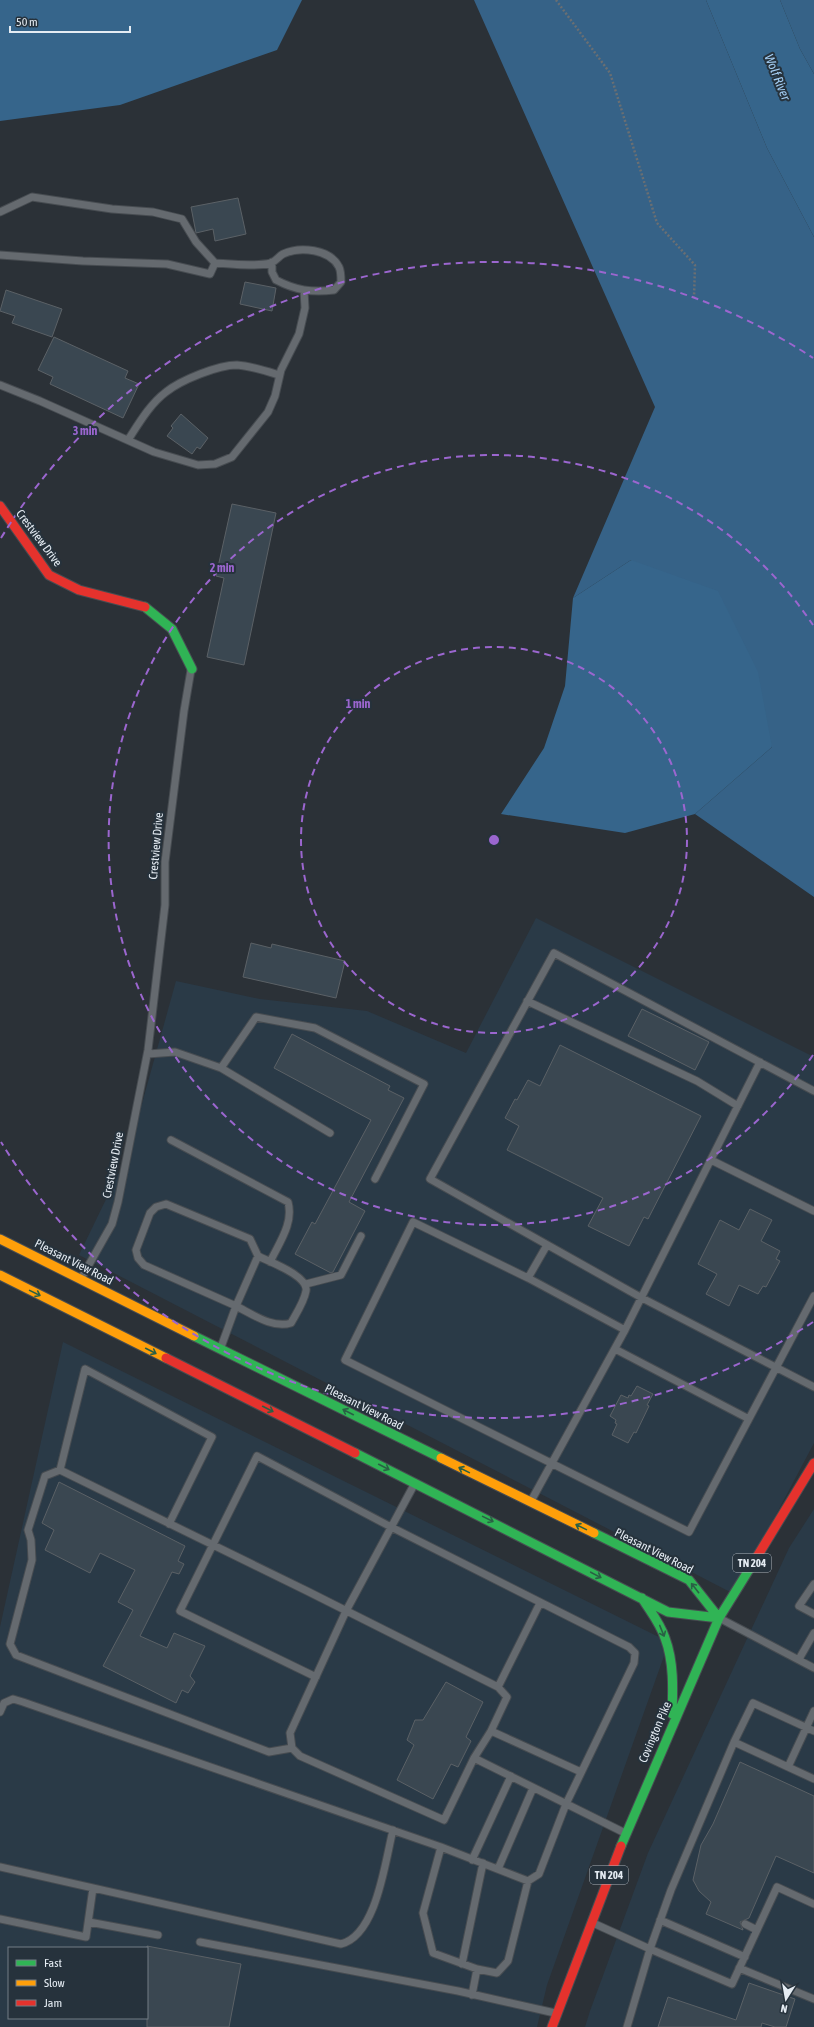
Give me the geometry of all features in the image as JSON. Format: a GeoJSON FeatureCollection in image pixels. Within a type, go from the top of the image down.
{"type":"FeatureCollection","features":[{"type":"Feature","properties":{"kind":"main road","name":"Crestview Drive"},"geometry":{"type":"LineString","coordinates":[[0,506],[49,575],[79,590],[144,606],[172,629],[192,669]]}},
{"type":"Feature","properties":{"kind":"main road","name":"Pleasant View Road"},"geometry":{"type":"LineString","coordinates":[[0,1239],[528,1505],[689,1580],[719,1618]]}},
{"type":"Feature","properties":{"kind":"main road"},"geometry":{"type":"LineString","coordinates":[[0,1276],[415,1483],[513,1528],[668,1612],[719,1618]]}},
{"type":"Feature","properties":{"kind":"main road","name":"Covington Pike"},"geometry":{"type":"LineString","coordinates":[[552,2027],[625,1833],[719,1618],[814,1462]]}},
{"type":"Feature","properties":{"kind":"main road"},"geometry":{"type":"LineString","coordinates":[[642,1598],[661,1627],[669,1651],[673,1675],[671,1725]]}},
{"type":"Feature","properties":{"kind":"lane"},"geometry":{"type":"LineString","coordinates":[[0,212],[32,197],[85,203],[112,209],[153,212],[182,219],[196,242],[215,263],[247,265],[272,262],[282,254],[296,250],[315,250],[332,257],[340,268],[341,282],[334,290],[317,293],[294,289],[276,280],[272,272],[272,262]]}},
{"type":"Feature","properties":{"kind":"lane"},"geometry":{"type":"LineString","coordinates":[[0,255],[83,261],[167,264],[210,274],[215,263]]}},
{"type":"Feature","properties":{"kind":"lane"},"geometry":{"type":"LineString","coordinates":[[0,385],[154,452],[198,465],[215,464],[232,458],[268,412],[275,396],[279,375],[299,334],[305,308],[304,290]]}},
{"type":"Feature","properties":{"kind":"lane"},"geometry":{"type":"LineString","coordinates":[[128,440],[155,403],[167,391],[209,370],[225,366],[239,365],[279,375]]}},
{"type":"Feature","properties":{"kind":"lane","name":"Crestview Drive"},"geometry":{"type":"LineString","coordinates":[[81,1279],[112,1224],[118,1202],[148,1054],[165,905],[165,862],[184,711],[192,669]]}},
{"type":"Feature","properties":{"kind":"lane"},"geometry":{"type":"LineString","coordinates":[[814,1091],[554,953],[430,1179],[642,1298],[814,1387]]}},
{"type":"Feature","properties":{"kind":"lane"},"geometry":{"type":"LineString","coordinates":[[527,1001],[697,1080],[738,1106]]}},
{"type":"Feature","properties":{"kind":"lane"},"geometry":{"type":"LineString","coordinates":[[221,1068],[256,1017],[315,1028],[424,1084],[375,1179]]}},
{"type":"Feature","properties":{"kind":"lane"},"geometry":{"type":"LineString","coordinates":[[148,1054],[175,1052],[221,1068],[330,1133]]}},
{"type":"Feature","properties":{"kind":"lane"},"geometry":{"type":"LineString","coordinates":[[528,1505],[615,1350],[760,1062]]}},
{"type":"Feature","properties":{"kind":"lane"},"geometry":{"type":"LineString","coordinates":[[171,1140],[288,1202],[291,1211],[290,1221],[270,1262]]}},
{"type":"Feature","properties":{"kind":"lane"},"geometry":{"type":"LineString","coordinates":[[711,1160],[814,1211]]}},
{"type":"Feature","properties":{"kind":"lane"},"geometry":{"type":"LineString","coordinates":[[166,1204],[250,1239],[258,1256],[270,1262],[300,1278],[306,1284],[306,1292],[291,1323],[283,1326],[276,1325],[144,1265],[138,1258],[136,1250],[150,1213],[156,1206],[166,1204]]}},
{"type":"Feature","properties":{"kind":"lane"},"geometry":{"type":"LineString","coordinates":[[625,1330],[528,1278],[413,1222],[345,1360],[689,1532],[814,1296]]}},
{"type":"Feature","properties":{"kind":"lane"},"geometry":{"type":"LineString","coordinates":[[306,1284],[341,1275],[361,1236]]}},
{"type":"Feature","properties":{"kind":"lane"},"geometry":{"type":"LineString","coordinates":[[528,1278],[547,1245]]}},
{"type":"Feature","properties":{"kind":"lane"},"geometry":{"type":"LineString","coordinates":[[220,1349],[236,1306],[258,1256]]}},
{"type":"Feature","properties":{"kind":"lane"},"geometry":{"type":"LineString","coordinates":[[615,1350],[749,1418]]}},
{"type":"Feature","properties":{"kind":"lane"},"geometry":{"type":"LineString","coordinates":[[60,1470],[85,1369],[212,1437],[169,1524]]}},
{"type":"Feature","properties":{"kind":"lane"},"geometry":{"type":"LineString","coordinates":[[316,1677],[180,1611],[257,1456],[391,1527],[629,1647],[635,1654],[634,1663],[566,1804],[539,1874],[528,1881],[508,1961],[497,1973],[477,1969],[433,1953],[423,1913],[441,1847]]}},
{"type":"Feature","properties":{"kind":"lane"},"geometry":{"type":"LineString","coordinates":[[292,1748],[269,1752],[16,1655],[10,1644],[32,1560],[31,1540],[28,1530],[44,1476],[60,1470],[346,1611],[498,1687],[507,1696],[491,1731],[474,1758],[444,1820],[300,1756],[292,1748],[290,1733],[346,1611],[415,1483]]}},
{"type":"Feature","properties":{"kind":"lane"},"geometry":{"type":"LineString","coordinates":[[814,1584],[800,1606],[814,1614]]}},
{"type":"Feature","properties":{"kind":"lane"},"geometry":{"type":"LineString","coordinates":[[498,1687],[540,1603]]}},
{"type":"Feature","properties":{"kind":"lane"},"geometry":{"type":"LineString","coordinates":[[719,1618],[814,1668]]}},
{"type":"Feature","properties":{"kind":"lane"},"geometry":{"type":"LineString","coordinates":[[798,1659],[814,1633]]}},
{"type":"Feature","properties":{"kind":"lane"},"geometry":{"type":"LineString","coordinates":[[0,1712],[4,1703],[12,1699],[23,1702],[441,1847],[528,1881]]}},
{"type":"Feature","properties":{"kind":"lane"},"geometry":{"type":"LineString","coordinates":[[627,2027],[660,1920],[734,1742],[753,1703],[814,1731]]}},
{"type":"Feature","properties":{"kind":"lane"},"geometry":{"type":"LineString","coordinates":[[788,1767],[814,1711]]}},
{"type":"Feature","properties":{"kind":"lane"},"geometry":{"type":"LineString","coordinates":[[491,1731],[581,1772]]}},
{"type":"Feature","properties":{"kind":"lane"},"geometry":{"type":"LineString","coordinates":[[734,1742],[814,1779]]}},
{"type":"Feature","properties":{"kind":"lane"},"geometry":{"type":"LineString","coordinates":[[474,1758],[625,1833]]}},
{"type":"Feature","properties":{"kind":"lane"},"geometry":{"type":"LineString","coordinates":[[472,1860],[510,1776]]}},
{"type":"Feature","properties":{"kind":"lane"},"geometry":{"type":"LineString","coordinates":[[498,1869],[533,1788]]}},
{"type":"Feature","properties":{"kind":"lane"},"geometry":{"type":"LineString","coordinates":[[0,1867],[341,1944],[349,1942],[359,1933],[373,1911],[393,1830]]}},
{"type":"Feature","properties":{"kind":"lane"},"geometry":{"type":"LineString","coordinates":[[462,1964],[483,1864]]}},
{"type":"Feature","properties":{"kind":"lane"},"geometry":{"type":"LineString","coordinates":[[591,1922],[732,1984],[777,1887],[814,1904]]}},
{"type":"Feature","properties":{"kind":"lane"},"geometry":{"type":"LineString","coordinates":[[0,1919],[86,1937],[94,1888]]}},
{"type":"Feature","properties":{"kind":"lane"},"geometry":{"type":"LineString","coordinates":[[660,1920],[745,1956]]}},
{"type":"Feature","properties":{"kind":"lane"},"geometry":{"type":"LineString","coordinates":[[89,1922],[158,1935]]}},
{"type":"Feature","properties":{"kind":"lane"},"geometry":{"type":"LineString","coordinates":[[745,1924],[757,1930]]}},
{"type":"Feature","properties":{"kind":"lane"},"geometry":{"type":"LineString","coordinates":[[200,1942],[472,1994],[557,2014]]}},
{"type":"Feature","properties":{"kind":"lane"},"geometry":{"type":"LineString","coordinates":[[739,1968],[814,1999]]}},
{"type":"Feature","properties":{"kind":"lane"},"geometry":{"type":"LineString","coordinates":[[472,1994],[477,1969]]}},
{"type":"Feature","properties":{"kind":"path"},"geometry":{"type":"LineString","coordinates":[[556,0],[610,73],[657,223],[695,265],[694,298]]}},
{"type":"Feature","properties":{"kind":"shaded area"},"geometry":{"type":"Polygon","coordinates":[[[474,0],[706,0],[767,148],[814,237],[814,897],[695,814],[772,747],[631,560],[573,598],[655,407],[474,0]]]}},
{"type":"Feature","properties":{"kind":"shaded area"},"geometry":{"type":"Polygon","coordinates":[[[780,0],[814,0],[814,74],[800,49],[780,0]]]}},
{"type":"Feature","properties":{"kind":"shaded area"},"geometry":{"type":"Polygon","coordinates":[[[536,918],[814,1057],[814,1443],[734,1594],[79,1255],[128,1154],[176,981],[260,999],[367,1011],[466,1053],[536,918]]]}},
{"type":"Feature","properties":{"kind":"shaded area"},"geometry":{"type":"Polygon","coordinates":[[[63,1342],[669,1642],[547,1985],[537,2027],[0,2027],[0,1627],[63,1342]]]}},
{"type":"Feature","properties":{"kind":"shaded area"},"geometry":{"type":"Polygon","coordinates":[[[814,1509],[814,2027],[585,2027],[648,1853],[789,1548],[814,1509]]]}},
{"type":"Feature","properties":{"kind":"water"},"geometry":{"type":"Polygon","coordinates":[[[0,0],[302,0],[277,50],[120,105],[0,121],[0,0]]]}},
{"type":"Feature","properties":{"kind":"water","name":"Wolf River"},"geometry":{"type":"Polygon","coordinates":[[[706,0],[780,0],[800,49],[814,74],[814,237],[767,148],[706,0]]]}},
{"type":"Feature","properties":{"kind":"water"},"geometry":{"type":"Polygon","coordinates":[[[631,560],[718,591],[758,672],[772,747],[695,814],[625,833],[501,814],[544,748],[565,686],[573,598],[631,560]]]}},
{"type":"Feature","properties":{"kind":"building"},"geometry":{"type":"Polygon","coordinates":[[[238,198],[246,234],[215,241],[213,229],[196,233],[191,207],[238,198]]]}},
{"type":"Feature","properties":{"kind":"building"},"geometry":{"type":"Polygon","coordinates":[[[245,282],[276,288],[272,311],[240,304],[245,282]]]}},
{"type":"Feature","properties":{"kind":"building"},"geometry":{"type":"Polygon","coordinates":[[[6,290],[62,309],[52,337],[12,323],[15,316],[0,311],[6,290]]]}},
{"type":"Feature","properties":{"kind":"building"},"geometry":{"type":"Polygon","coordinates":[[[54,337],[128,371],[125,378],[139,384],[123,418],[50,384],[53,377],[38,370],[54,337]]]}},
{"type":"Feature","properties":{"kind":"building"},"geometry":{"type":"Polygon","coordinates":[[[181,414],[208,438],[200,449],[197,447],[192,454],[167,436],[173,428],[171,426],[181,414]]]}},
{"type":"Feature","properties":{"kind":"building"},"geometry":{"type":"Polygon","coordinates":[[[232,504],[276,513],[244,665],[207,657],[224,578],[216,576],[232,504]]]}},
{"type":"Feature","properties":{"kind":"building"},"geometry":{"type":"Polygon","coordinates":[[[251,943],[271,948],[272,944],[345,961],[336,998],[243,977],[251,943]]]}},
{"type":"Feature","properties":{"kind":"building"},"geometry":{"type":"Polygon","coordinates":[[[642,1009],[709,1042],[695,1070],[628,1036],[642,1009]]]}},
{"type":"Feature","properties":{"kind":"building"},"geometry":{"type":"Polygon","coordinates":[[[292,1034],[390,1086],[388,1090],[404,1098],[349,1202],[365,1211],[333,1272],[331,1273],[295,1254],[312,1222],[315,1224],[371,1120],[274,1068],[292,1034]]]}},
{"type":"Feature","properties":{"kind":"building"},"geometry":{"type":"Polygon","coordinates":[[[560,1045],[701,1116],[648,1219],[644,1217],[629,1246],[588,1226],[603,1198],[507,1150],[519,1126],[505,1118],[515,1099],[517,1100],[528,1080],[540,1086],[560,1045]]]}},
{"type":"Feature","properties":{"kind":"building"},"geometry":{"type":"Polygon","coordinates":[[[750,1209],[772,1220],[761,1241],[780,1251],[776,1259],[780,1261],[766,1287],[763,1286],[758,1294],[739,1285],[729,1306],[706,1294],[717,1274],[698,1264],[720,1220],[739,1230],[750,1209]]]}},
{"type":"Feature","properties":{"kind":"building"},"geometry":{"type":"Polygon","coordinates":[[[637,1386],[653,1394],[636,1433],[634,1432],[628,1443],[612,1435],[617,1424],[615,1423],[616,1420],[610,1416],[621,1395],[628,1398],[637,1386]]]}},
{"type":"Feature","properties":{"kind":"building"},"geometry":{"type":"Polygon","coordinates":[[[59,1482],[185,1546],[178,1561],[184,1564],[179,1574],[172,1572],[140,1636],[167,1648],[174,1633],[205,1646],[190,1676],[195,1682],[188,1693],[182,1690],[176,1703],[103,1666],[133,1610],[118,1602],[135,1570],[100,1553],[90,1573],[45,1550],[54,1530],[42,1523],[59,1482]]]}},
{"type":"Feature","properties":{"kind":"building"},"geometry":{"type":"Polygon","coordinates":[[[446,1682],[483,1702],[466,1737],[471,1741],[458,1767],[451,1764],[433,1799],[397,1780],[414,1745],[407,1740],[415,1720],[423,1720],[446,1682]]]}},
{"type":"Feature","properties":{"kind":"building"},"geometry":{"type":"Polygon","coordinates":[[[740,1762],[814,1796],[814,1873],[776,1856],[749,1918],[740,1922],[743,1930],[706,1914],[711,1902],[699,1891],[693,1880],[701,1845],[713,1824],[740,1762]]]}},
{"type":"Feature","properties":{"kind":"building"},"geometry":{"type":"Polygon","coordinates":[[[147,1947],[241,1964],[229,2027],[147,2027],[147,1947]]]}},
{"type":"Feature","properties":{"kind":"building"},"geometry":{"type":"Polygon","coordinates":[[[749,1983],[795,1999],[786,2027],[775,2027],[762,2023],[761,2027],[658,2027],[668,1997],[736,2020],[749,1983]]]}},
{"type":"Feature","properties":{"kind":"traffic: fast"},"geometry":{"type":"LineString","coordinates":[[145,607],[172,629],[192,669]]}},
{"type":"Feature","properties":{"kind":"traffic: fast"},"geometry":{"type":"LineString","coordinates":[[194,1336],[441,1458]]}},
{"type":"Feature","properties":{"kind":"traffic: fast"},"geometry":{"type":"LineString","coordinates":[[355,1453],[668,1612],[719,1618]]}},
{"type":"Feature","properties":{"kind":"traffic: fast"},"geometry":{"type":"LineString","coordinates":[[594,1533],[689,1580],[719,1618]]}},
{"type":"Feature","properties":{"kind":"traffic: fast"},"geometry":{"type":"LineString","coordinates":[[621,1846],[719,1618],[755,1560]]}},
{"type":"Feature","properties":{"kind":"traffic: fast"},"geometry":{"type":"LineString","coordinates":[[642,1598],[655,1617],[668,1647],[672,1676],[672,1714]]}},
{"type":"Feature","properties":{"kind":"traffic: slow"},"geometry":{"type":"LineString","coordinates":[[0,1239],[194,1336]]}},
{"type":"Feature","properties":{"kind":"traffic: slow"},"geometry":{"type":"LineString","coordinates":[[0,1275],[166,1358]]}},
{"type":"Feature","properties":{"kind":"traffic: slow"},"geometry":{"type":"LineString","coordinates":[[441,1458],[594,1533]]}},
{"type":"Feature","properties":{"kind":"traffic: jam"},"geometry":{"type":"LineString","coordinates":[[0,506],[49,575],[79,590],[145,607]]}},
{"type":"Feature","properties":{"kind":"traffic: jam"},"geometry":{"type":"LineString","coordinates":[[166,1358],[355,1453]]}},
{"type":"Feature","properties":{"kind":"traffic: jam"},"geometry":{"type":"LineString","coordinates":[[755,1560],[814,1463]]}},
{"type":"Feature","properties":{"kind":"traffic: jam"},"geometry":{"type":"LineString","coordinates":[[552,2027],[621,1846]]}}]}
